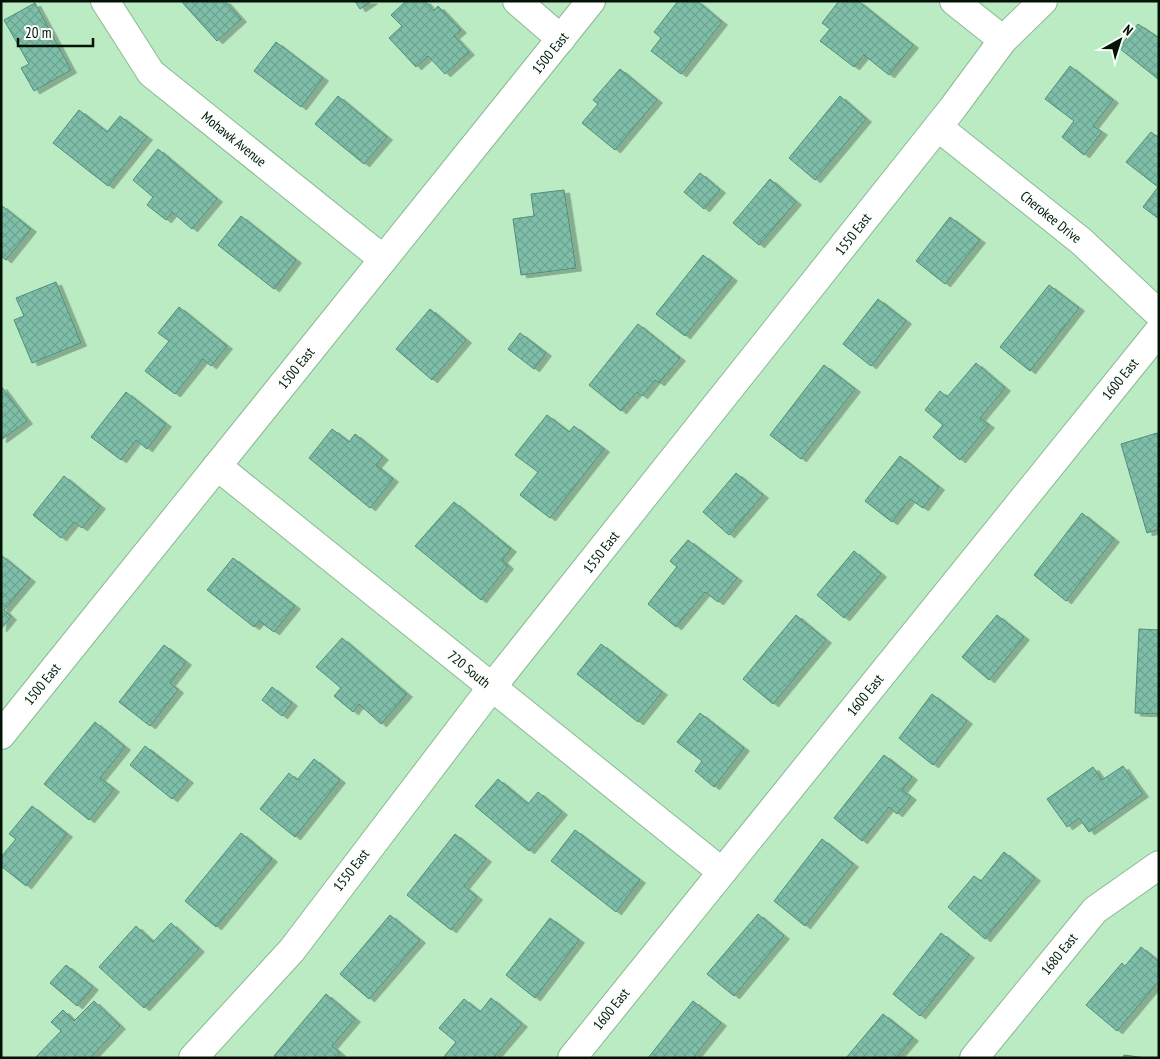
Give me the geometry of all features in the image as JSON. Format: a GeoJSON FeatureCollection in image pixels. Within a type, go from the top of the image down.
{"type":"FeatureCollection","features":[{"type":"Feature","properties":{"kind":"street","name":"Mohawk Avenue"},"geometry":{"type":"LineString","coordinates":[[105,1],[152,73],[382,259]]}},
{"type":"Feature","properties":{"kind":"street"},"geometry":{"type":"LineString","coordinates":[[517,1],[561,40]]}},
{"type":"Feature","properties":{"kind":"street","name":"1500 East"},"geometry":{"type":"LineString","coordinates":[[3,729],[592,1]]}},
{"type":"Feature","properties":{"kind":"street"},"geometry":{"type":"LineString","coordinates":[[954,1],[1004,40]]}},
{"type":"Feature","properties":{"kind":"street","name":"1550 East"},"geometry":{"type":"LineString","coordinates":[[193,1058],[292,950],[492,687],[938,127],[1004,40],[1042,1]]}},
{"type":"Feature","properties":{"kind":"street","name":"Cherokee Drive"},"geometry":{"type":"LineString","coordinates":[[938,127],[1081,241],[1159,314]]}},
{"type":"Feature","properties":{"kind":"street","name":"1600 East"},"geometry":{"type":"LineString","coordinates":[[572,1058],[1159,331]]}},
{"type":"Feature","properties":{"kind":"street","name":"720 South"},"geometry":{"type":"LineString","coordinates":[[217,466],[722,872]]}},
{"type":"Feature","properties":{"kind":"street","name":"1680 East"},"geometry":{"type":"LineString","coordinates":[[974,1058],[1095,910],[1159,865]]}},
{"type":"Feature","properties":{"kind":"building"},"geometry":{"type":"Polygon","coordinates":[[[181,1],[225,1],[241,19],[217,41],[181,1]]]}},
{"type":"Feature","properties":{"kind":"building"},"geometry":{"type":"Polygon","coordinates":[[[355,1],[372,1],[360,9],[355,1]]]}},
{"type":"Feature","properties":{"kind":"building"},"geometry":{"type":"Polygon","coordinates":[[[406,1],[425,1],[434,11],[438,6],[461,30],[454,36],[469,52],[445,74],[428,56],[416,67],[389,38],[402,26],[391,15],[406,1]]]}},
{"type":"Feature","properties":{"kind":"building"},"geometry":{"type":"Polygon","coordinates":[[[678,1],[697,1],[722,22],[681,74],[651,51],[661,38],[654,32],[678,1]]]}},
{"type":"Feature","properties":{"kind":"building"},"geometry":{"type":"Polygon","coordinates":[[[839,1],[858,1],[913,45],[889,75],[864,55],[854,67],[820,41],[830,29],[822,23],[839,1]]]}},
{"type":"Feature","properties":{"kind":"building"},"geometry":{"type":"Polygon","coordinates":[[[35,3],[71,70],[34,91],[21,68],[29,64],[4,20],[35,3]]]}},
{"type":"Feature","properties":{"kind":"building"},"geometry":{"type":"Polygon","coordinates":[[[1138,24],[1159,38],[1158,79],[1119,48],[1138,24]]]}},
{"type":"Feature","properties":{"kind":"building"},"geometry":{"type":"Polygon","coordinates":[[[276,42],[323,78],[301,107],[254,71],[276,42]]]}},
{"type":"Feature","properties":{"kind":"building"},"geometry":{"type":"Polygon","coordinates":[[[1070,66],[1113,100],[1093,126],[1102,132],[1084,155],[1062,137],[1074,121],[1045,99],[1070,66]]]}},
{"type":"Feature","properties":{"kind":"building"},"geometry":{"type":"Polygon","coordinates":[[[620,69],[657,100],[615,150],[582,123],[598,104],[593,100],[620,69]]]}},
{"type":"Feature","properties":{"kind":"building"},"geometry":{"type":"Polygon","coordinates":[[[338,96],[387,137],[364,164],[315,124],[338,96]]]}},
{"type":"Feature","properties":{"kind":"building"},"geometry":{"type":"Polygon","coordinates":[[[840,96],[866,119],[815,180],[789,158],[840,96]]]}},
{"type":"Feature","properties":{"kind":"building"},"geometry":{"type":"Polygon","coordinates":[[[79,110],[107,132],[120,116],[147,137],[108,186],[53,143],[79,110]]]}},
{"type":"Feature","properties":{"kind":"building"},"geometry":{"type":"Polygon","coordinates":[[[1151,132],[1159,138],[1159,219],[1143,207],[1158,187],[1126,162],[1151,132]]]}},
{"type":"Feature","properties":{"kind":"building"},"geometry":{"type":"Polygon","coordinates":[[[158,149],[217,199],[192,229],[172,212],[166,220],[147,205],[153,197],[133,180],[158,149]]]}},
{"type":"Feature","properties":{"kind":"building"},"geometry":{"type":"Polygon","coordinates":[[[700,173],[720,190],[704,209],[684,192],[700,173]]]}},
{"type":"Feature","properties":{"kind":"building"},"geometry":{"type":"Polygon","coordinates":[[[770,179],[796,202],[759,245],[733,223],[770,179]]]}},
{"type":"Feature","properties":{"kind":"building"},"geometry":{"type":"Polygon","coordinates":[[[564,190],[576,268],[521,275],[513,219],[534,216],[531,194],[564,190]]]}},
{"type":"Feature","properties":{"kind":"building"},"geometry":{"type":"Polygon","coordinates":[[[1,205],[31,229],[6,260],[1,256],[1,205]]]}},
{"type":"Feature","properties":{"kind":"building"},"geometry":{"type":"Polygon","coordinates":[[[241,216],[296,260],[274,289],[218,245],[241,216]]]}},
{"type":"Feature","properties":{"kind":"building"},"geometry":{"type":"Polygon","coordinates":[[[950,217],[980,240],[945,284],[916,261],[950,217]]]}},
{"type":"Feature","properties":{"kind":"building"},"geometry":{"type":"Polygon","coordinates":[[[703,255],[732,278],[685,336],[656,314],[703,255]]]}},
{"type":"Feature","properties":{"kind":"building"},"geometry":{"type":"Polygon","coordinates":[[[56,282],[81,343],[32,363],[14,320],[24,316],[16,298],[56,282]]]}},
{"type":"Feature","properties":{"kind":"building"},"geometry":{"type":"Polygon","coordinates":[[[1049,285],[1079,308],[1030,371],[1000,347],[1049,285]]]}},
{"type":"Feature","properties":{"kind":"building"},"geometry":{"type":"Polygon","coordinates":[[[878,299],[906,321],[871,366],[843,344],[878,299]]]}},
{"type":"Feature","properties":{"kind":"building"},"geometry":{"type":"Polygon","coordinates":[[[179,307],[227,346],[211,366],[203,359],[175,394],[145,371],[169,341],[158,333],[179,307]]]}},
{"type":"Feature","properties":{"kind":"building"},"geometry":{"type":"Polygon","coordinates":[[[430,309],[466,340],[432,380],[396,349],[430,309]]]}},
{"type":"Feature","properties":{"kind":"building"},"geometry":{"type":"Polygon","coordinates":[[[638,324],[680,358],[659,383],[655,380],[642,396],[637,392],[621,411],[589,385],[638,324]]]}},
{"type":"Feature","properties":{"kind":"building"},"geometry":{"type":"Polygon","coordinates":[[[520,333],[546,353],[534,369],[508,349],[520,333]]]}},
{"type":"Feature","properties":{"kind":"building"},"geometry":{"type":"Polygon","coordinates":[[[976,363],[1005,388],[980,418],[989,425],[960,460],[933,437],[943,425],[925,410],[940,391],[947,397],[976,363]]]}},
{"type":"Feature","properties":{"kind":"building"},"geometry":{"type":"Polygon","coordinates":[[[824,365],[855,389],[801,459],[770,435],[824,365]]]}},
{"type":"Feature","properties":{"kind":"building"},"geometry":{"type":"Polygon","coordinates":[[[1,386],[27,421],[1,440],[1,386]]]}},
{"type":"Feature","properties":{"kind":"building"},"geometry":{"type":"Polygon","coordinates":[[[126,392],[166,424],[147,449],[136,440],[121,460],[91,437],[126,392]]]}},
{"type":"Feature","properties":{"kind":"building"},"geometry":{"type":"Polygon","coordinates":[[[547,415],[569,432],[574,426],[604,449],[550,518],[520,495],[538,472],[515,455],[547,415]]]}},
{"type":"Feature","properties":{"kind":"building"},"geometry":{"type":"Polygon","coordinates":[[[332,429],[349,442],[355,434],[383,457],[376,465],[393,479],[370,508],[309,458],[332,429]]]}},
{"type":"Feature","properties":{"kind":"building"},"geometry":{"type":"Polygon","coordinates":[[[1157,433],[1159,440],[1159,529],[1147,533],[1121,444],[1157,433]]]}},
{"type":"Feature","properties":{"kind":"building"},"geometry":{"type":"Polygon","coordinates":[[[900,456],[939,487],[923,508],[910,499],[892,522],[865,501],[900,456]]]}},
{"type":"Feature","properties":{"kind":"building"},"geometry":{"type":"Polygon","coordinates":[[[736,473],[763,495],[729,535],[703,512],[736,473]]]}},
{"type":"Feature","properties":{"kind":"building"},"geometry":{"type":"Polygon","coordinates":[[[64,476],[100,506],[82,528],[74,522],[61,538],[33,515],[64,476]]]}},
{"type":"Feature","properties":{"kind":"building"},"geometry":{"type":"Polygon","coordinates":[[[454,502],[511,549],[502,560],[508,566],[481,600],[415,546],[454,502]]]}},
{"type":"Feature","properties":{"kind":"building"},"geometry":{"type":"Polygon","coordinates":[[[1082,513],[1114,539],[1066,601],[1034,575],[1082,513]]]}},
{"type":"Feature","properties":{"kind":"building"},"geometry":{"type":"Polygon","coordinates":[[[688,540],[737,578],[718,602],[705,592],[676,627],[648,604],[677,567],[670,561],[688,540]]]}},
{"type":"Feature","properties":{"kind":"building"},"geometry":{"type":"Polygon","coordinates":[[[854,551],[881,574],[844,618],[817,595],[854,551]]]}},
{"type":"Feature","properties":{"kind":"building"},"geometry":{"type":"Polygon","coordinates":[[[1,555],[30,579],[4,610],[11,617],[1,629],[1,555]]]}},
{"type":"Feature","properties":{"kind":"building"},"geometry":{"type":"Polygon","coordinates":[[[233,558],[295,606],[274,632],[259,621],[254,627],[207,590],[233,558]]]}},
{"type":"Feature","properties":{"kind":"building"},"geometry":{"type":"Polygon","coordinates":[[[796,615],[826,640],[773,704],[743,679],[796,615]]]}},
{"type":"Feature","properties":{"kind":"building"},"geometry":{"type":"Polygon","coordinates":[[[997,615],[1024,637],[989,680],[962,657],[997,615]]]}},
{"type":"Feature","properties":{"kind":"building"},"geometry":{"type":"Polygon","coordinates":[[[1139,629],[1159,630],[1159,714],[1135,713],[1139,629]]]}},
{"type":"Feature","properties":{"kind":"building"},"geometry":{"type":"Polygon","coordinates":[[[342,638],[407,694],[381,724],[359,704],[353,712],[334,696],[341,688],[316,667],[342,638]]]}},
{"type":"Feature","properties":{"kind":"building"},"geometry":{"type":"Polygon","coordinates":[[[601,644],[662,692],[638,722],[577,674],[601,644]]]}},
{"type":"Feature","properties":{"kind":"building"},"geometry":{"type":"Polygon","coordinates":[[[164,645],[186,662],[170,683],[178,690],[150,726],[119,702],[164,645]]]}},
{"type":"Feature","properties":{"kind":"building"},"geometry":{"type":"Polygon","coordinates":[[[272,687],[292,703],[282,716],[262,700],[272,687]]]}},
{"type":"Feature","properties":{"kind":"building"},"geometry":{"type":"Polygon","coordinates":[[[932,694],[967,721],[933,765],[899,738],[932,694]]]}},
{"type":"Feature","properties":{"kind":"building"},"geometry":{"type":"Polygon","coordinates":[[[700,713],[744,748],[714,787],[695,771],[702,761],[677,742],[700,713]]]}},
{"type":"Feature","properties":{"kind":"building"},"geometry":{"type":"Polygon","coordinates":[[[95,722],[125,747],[100,778],[114,789],[89,820],[44,784],[95,722]]]}},
{"type":"Feature","properties":{"kind":"building"},"geometry":{"type":"Polygon","coordinates":[[[145,746],[188,780],[172,799],[130,765],[145,746]]]}},
{"type":"Feature","properties":{"kind":"building"},"geometry":{"type":"Polygon","coordinates":[[[884,755],[912,777],[902,790],[911,797],[897,814],[889,807],[862,841],[834,818],[884,755]]]}},
{"type":"Feature","properties":{"kind":"building"},"geometry":{"type":"Polygon","coordinates":[[[314,759],[340,780],[295,837],[260,809],[289,773],[297,780],[314,759]]]}},
{"type":"Feature","properties":{"kind":"building"},"geometry":{"type":"Polygon","coordinates":[[[1123,766],[1143,794],[1089,832],[1079,818],[1067,827],[1047,799],[1093,767],[1102,780],[1123,766]]]}},
{"type":"Feature","properties":{"kind":"building"},"geometry":{"type":"Polygon","coordinates":[[[498,779],[528,804],[538,792],[562,812],[529,851],[475,806],[498,779]]]}},
{"type":"Feature","properties":{"kind":"building"},"geometry":{"type":"Polygon","coordinates":[[[32,806],[67,834],[26,886],[1,866],[1,857],[16,839],[9,834],[32,806]]]}},
{"type":"Feature","properties":{"kind":"building"},"geometry":{"type":"Polygon","coordinates":[[[575,830],[640,880],[616,912],[551,861],[575,830]]]}},
{"type":"Feature","properties":{"kind":"building"},"geometry":{"type":"Polygon","coordinates":[[[241,833],[272,859],[216,927],[185,901],[241,833]]]}},
{"type":"Feature","properties":{"kind":"building"},"geometry":{"type":"Polygon","coordinates":[[[455,834],[486,859],[464,886],[477,897],[451,930],[407,895],[455,834]]]}},
{"type":"Feature","properties":{"kind":"building"},"geometry":{"type":"Polygon","coordinates":[[[822,839],[853,864],[805,926],[774,901],[822,839]]]}},
{"type":"Feature","properties":{"kind":"building"},"geometry":{"type":"Polygon","coordinates":[[[1004,852],[1035,878],[985,939],[948,907],[974,876],[981,881],[1004,852]]]}},
{"type":"Feature","properties":{"kind":"building"},"geometry":{"type":"Polygon","coordinates":[[[758,914],[784,936],[734,996],[707,974],[758,914]]]}},
{"type":"Feature","properties":{"kind":"building"},"geometry":{"type":"Polygon","coordinates":[[[390,915],[420,940],[369,999],[340,974],[390,915]]]}},
{"type":"Feature","properties":{"kind":"building"},"geometry":{"type":"Polygon","coordinates":[[[550,918],[579,940],[535,998],[506,975],[550,918]]]}},
{"type":"Feature","properties":{"kind":"building"},"geometry":{"type":"Polygon","coordinates":[[[171,923],[199,949],[144,1008],[99,967],[136,926],[153,942],[171,923]]]}},
{"type":"Feature","properties":{"kind":"building"},"geometry":{"type":"Polygon","coordinates":[[[941,933],[969,955],[920,1016],[893,994],[941,933]]]}},
{"type":"Feature","properties":{"kind":"building"},"geometry":{"type":"Polygon","coordinates":[[[1141,947],[1159,962],[1159,981],[1117,1031],[1086,1005],[1122,963],[1125,966],[1141,947]]]}},
{"type":"Feature","properties":{"kind":"building"},"geometry":{"type":"Polygon","coordinates":[[[66,965],[93,987],[77,1006],[50,983],[66,965]]]}},
{"type":"Feature","properties":{"kind":"building"},"geometry":{"type":"Polygon","coordinates":[[[326,994],[355,1019],[332,1046],[340,1053],[336,1058],[277,1058],[274,1056],[326,994]]]}},
{"type":"Feature","properties":{"kind":"building"},"geometry":{"type":"Polygon","coordinates":[[[491,998],[522,1024],[493,1058],[443,1058],[456,1042],[439,1028],[464,999],[480,1012],[491,998]]]}},
{"type":"Feature","properties":{"kind":"building"},"geometry":{"type":"Polygon","coordinates":[[[94,1001],[120,1026],[90,1058],[35,1058],[61,1031],[51,1022],[63,1010],[74,1021],[94,1001]]]}},
{"type":"Feature","properties":{"kind":"building"},"geometry":{"type":"Polygon","coordinates":[[[693,1001],[721,1023],[693,1058],[648,1058],[693,1001]]]}},
{"type":"Feature","properties":{"kind":"building"},"geometry":{"type":"Polygon","coordinates":[[[883,1014],[913,1038],[896,1058],[846,1058],[883,1014]]]}},
{"type":"Feature","properties":{"kind":"building"},"geometry":{"type":"Polygon","coordinates":[[[1124,1055],[1146,1058],[1123,1058],[1124,1055]]]}}]}
